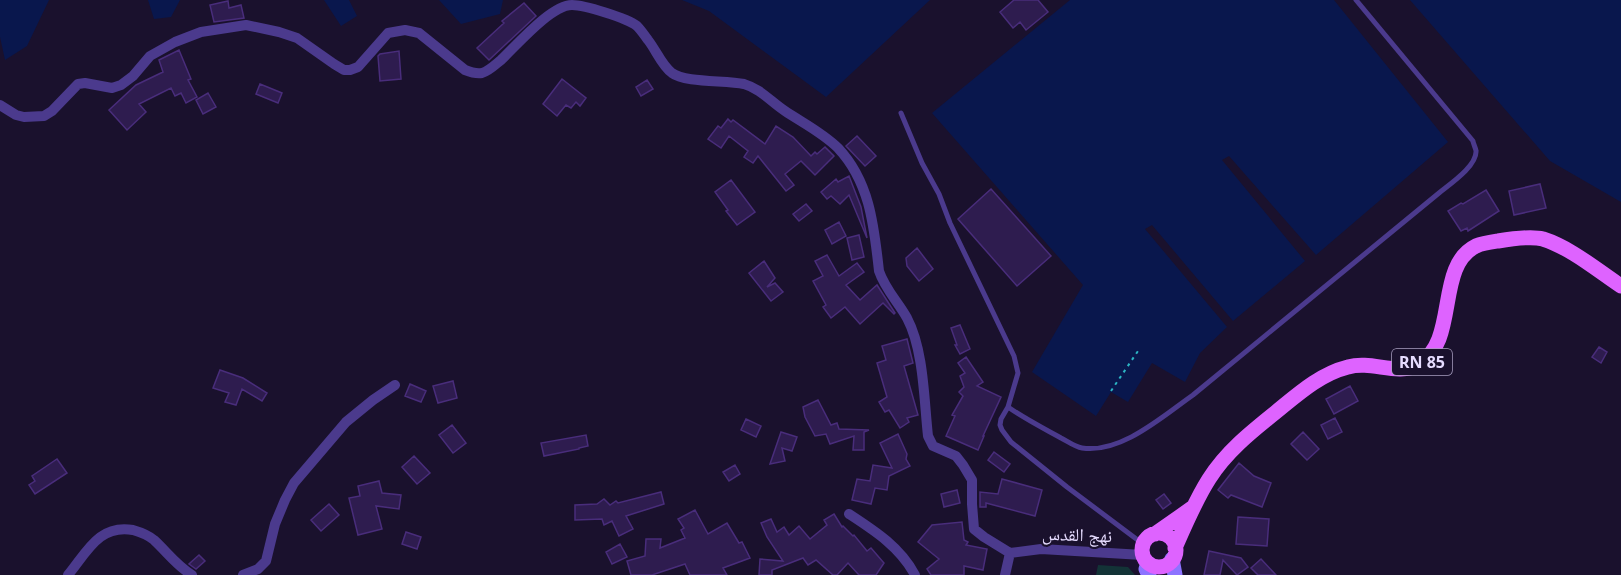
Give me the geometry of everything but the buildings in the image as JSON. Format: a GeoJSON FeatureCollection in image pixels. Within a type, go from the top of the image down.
{"type":"FeatureCollection","features":[{"type":"Feature","properties":{"kind":"main road","name":"RN 85"},"geometry":{"type":"LineString","coordinates":[[1174,554],[1192,508],[1223,459],[1254,429],[1298,393],[1323,376],[1348,367],[1362,364],[1407,370],[1422,363],[1430,356],[1437,345],[1442,329],[1449,290],[1455,272],[1460,262],[1475,247],[1511,239],[1542,239],[1570,252],[1621,286]]}},
{"type":"Feature","properties":{"kind":"main road","name":"RN 85"},"geometry":{"type":"LineString","coordinates":[[1155,534],[1192,508]]}},
{"type":"Feature","properties":{"kind":"main road"},"geometry":{"type":"LineString","coordinates":[[1174,554],[1164,566],[1153,565],[1146,559],[1150,536],[1161,533],[1171,538],[1174,554],[1175,575]]}},
{"type":"Feature","properties":{"kind":"street"},"geometry":{"type":"LineString","coordinates":[[0,105],[16,115],[44,116],[52,111],[78,84],[85,83],[112,88],[122,85],[150,56],[175,42],[201,32],[222,28],[246,26],[297,38],[344,70],[358,67],[388,33],[405,30],[419,33],[465,70],[482,73],[496,64],[557,9],[572,5],[626,20],[637,26],[673,75],[682,78],[734,82],[758,89],[778,106],[823,136],[850,164],[862,184],[872,213],[879,271],[908,320],[920,356],[928,436],[933,446],[956,456],[972,480],[974,529],[1010,553],[1005,575]]}},
{"type":"Feature","properties":{"kind":"street"},"geometry":{"type":"LineString","coordinates":[[243,575],[258,569],[266,561],[275,524],[294,483],[340,427],[373,400],[396,385]]}},
{"type":"Feature","properties":{"kind":"street"},"geometry":{"type":"LineString","coordinates":[[849,514],[890,543],[904,557],[915,575]]}},
{"type":"Feature","properties":{"kind":"street"},"geometry":{"type":"LineString","coordinates":[[68,575],[98,538],[108,531],[121,528],[140,532],[153,539],[182,569],[192,575]]}},
{"type":"Feature","properties":{"kind":"street","name":"نهج القدس"},"geometry":{"type":"LineString","coordinates":[[1010,553],[1041,549],[1146,559]]}},
{"type":"Feature","properties":{"kind":"lane"},"geometry":{"type":"LineString","coordinates":[[1008,407],[1027,420],[1080,448],[1101,448],[1127,440],[1193,395],[1470,165],[1476,152],[1473,141],[1356,0]]}},
{"type":"Feature","properties":{"kind":"lane"},"geometry":{"type":"LineString","coordinates":[[901,113],[922,163],[939,194],[950,224],[1014,356],[1018,373],[1000,425],[1011,441],[1068,487],[1146,559]]}},
{"type":"Feature","properties":{"kind":"path"},"geometry":{"type":"LineString","coordinates":[[1111,392],[1140,348]]}},
{"type":"Feature","properties":{"kind":"green space"},"geometry":{"type":"Polygon","coordinates":[[[1098,565],[1128,567],[1135,575],[1096,575],[1098,565]]]}},
{"type":"Feature","properties":{"kind":"shaded area"},"geometry":{"type":"Polygon","coordinates":[[[0,0],[49,0],[27,46],[5,60],[0,37],[0,0]]]}},
{"type":"Feature","properties":{"kind":"shaded area"},"geometry":{"type":"Polygon","coordinates":[[[148,0],[180,0],[171,17],[154,19],[148,0]]]}},
{"type":"Feature","properties":{"kind":"shaded area"},"geometry":{"type":"Polygon","coordinates":[[[324,0],[349,0],[357,16],[341,26],[324,0]]]}},
{"type":"Feature","properties":{"kind":"shaded area"},"geometry":{"type":"Polygon","coordinates":[[[439,0],[503,0],[500,14],[461,24],[439,0]]]}},
{"type":"Feature","properties":{"kind":"shaded area"},"geometry":{"type":"Polygon","coordinates":[[[682,0],[930,0],[826,97],[709,11],[682,0]]]}},
{"type":"Feature","properties":{"kind":"shaded area"},"geometry":{"type":"Polygon","coordinates":[[[1070,0],[1334,0],[1448,142],[1316,255],[1229,156],[1222,160],[1305,261],[1233,321],[1152,225],[1145,229],[1227,327],[1200,353],[1185,382],[1152,363],[1128,402],[1111,392],[1096,416],[1032,372],[1083,285],[932,113],[1070,0]]]}},
{"type":"Feature","properties":{"kind":"shaded area"},"geometry":{"type":"Polygon","coordinates":[[[1410,0],[1621,0],[1621,202],[1550,161],[1410,0]]]}}]}
